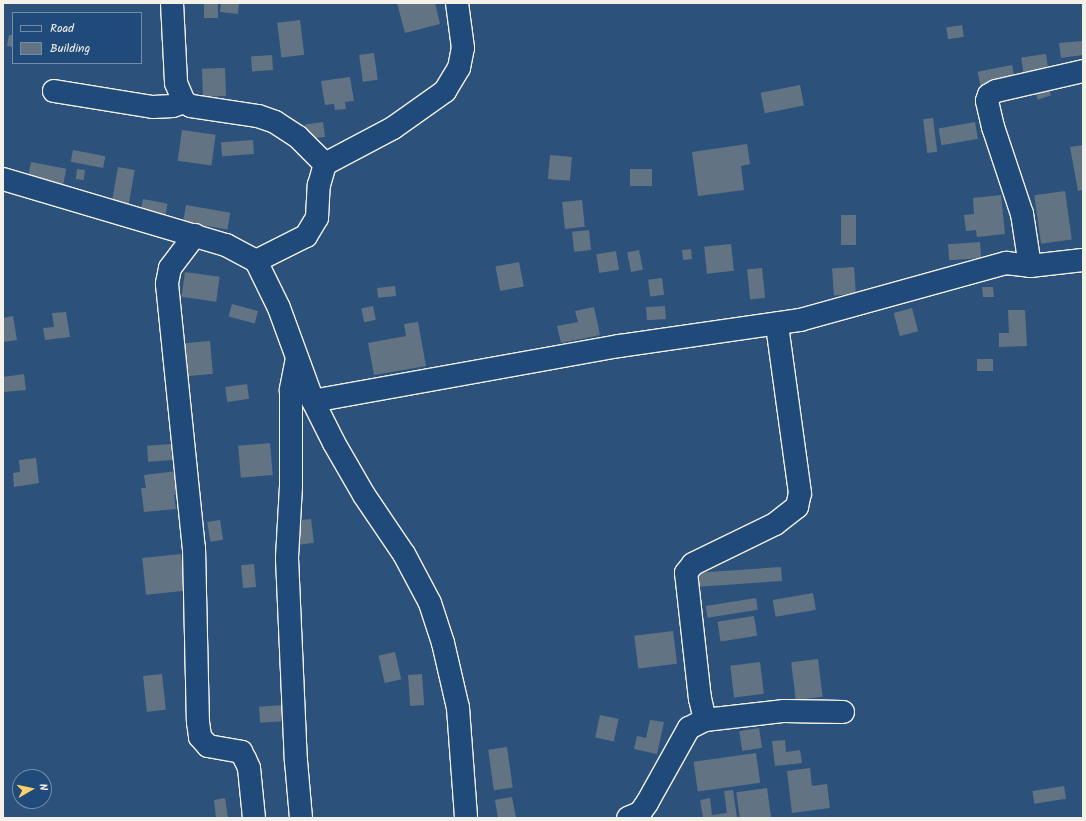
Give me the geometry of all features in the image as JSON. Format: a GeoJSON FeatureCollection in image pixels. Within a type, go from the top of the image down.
{"type":"FeatureCollection","features":[{"type":"Feature","properties":{"kind":"street"},"geometry":{"type":"LineString","coordinates":[[172,3],[176,83],[184,102],[191,106],[258,116],[275,122],[298,137],[325,164]]}},
{"type":"Feature","properties":{"kind":"street"},"geometry":{"type":"LineString","coordinates":[[256,261],[306,236],[317,218],[320,185],[325,164],[393,128],[445,91],[459,68],[463,48],[457,3]]}},
{"type":"Feature","properties":{"kind":"street"},"geometry":{"type":"LineString","coordinates":[[1030,266],[1022,214],[993,127],[988,101],[989,95],[996,91],[1083,71]]}},
{"type":"Feature","properties":{"kind":"street"},"geometry":{"type":"LineString","coordinates":[[54,91],[153,107],[173,106],[184,102]]}},
{"type":"Feature","properties":{"kind":"street"},"geometry":{"type":"LineString","coordinates":[[3,179],[13,188],[195,235],[226,245],[256,261],[279,308],[314,401],[334,443],[364,495],[404,554],[430,604],[443,643],[458,708],[466,818]]}},
{"type":"Feature","properties":{"kind":"street"},"geometry":{"type":"LineString","coordinates":[[195,235],[170,268],[167,284],[194,548],[198,722],[200,737],[208,746],[241,752],[245,758],[249,768],[254,818]]}},
{"type":"Feature","properties":{"kind":"street"},"geometry":{"type":"LineString","coordinates":[[314,401],[619,346],[800,320],[1006,262],[1030,266],[1083,260]]}},
{"type":"Feature","properties":{"kind":"street"},"geometry":{"type":"LineString","coordinates":[[705,720],[700,699],[686,573],[693,564],[775,524],[797,507],[800,493],[777,324]]}},
{"type":"Feature","properties":{"kind":"street"},"geometry":{"type":"LineString","coordinates":[[297,357],[291,390],[291,486],[287,558],[296,761],[301,818]]}},
{"type":"Feature","properties":{"kind":"street"},"geometry":{"type":"LineString","coordinates":[[628,818],[640,813],[647,803],[689,728],[705,720],[784,711],[843,712]]}},
{"type":"Feature","properties":{"kind":"building"},"geometry":{"type":"Polygon","coordinates":[[[204,3],[218,3],[218,18],[204,18],[204,3]]]}},
{"type":"Feature","properties":{"kind":"building"},"geometry":{"type":"Polygon","coordinates":[[[221,3],[239,3],[238,14],[220,12],[221,3]]]}},
{"type":"Feature","properties":{"kind":"building"},"geometry":{"type":"Polygon","coordinates":[[[397,3],[435,3],[440,24],[405,33],[397,3]]]}},
{"type":"Feature","properties":{"kind":"building"},"geometry":{"type":"Polygon","coordinates":[[[300,20],[304,55],[281,58],[277,23],[300,20]]]}},
{"type":"Feature","properties":{"kind":"building"},"geometry":{"type":"Polygon","coordinates":[[[962,25],[964,37],[948,39],[946,28],[962,25]]]}},
{"type":"Feature","properties":{"kind":"building"},"geometry":{"type":"Polygon","coordinates":[[[9,35],[12,35],[12,47],[7,46],[9,35]]]}},
{"type":"Feature","properties":{"kind":"building"},"geometry":{"type":"Polygon","coordinates":[[[1083,41],[1083,55],[1061,58],[1059,43],[1083,41]]]}},
{"type":"Feature","properties":{"kind":"building"},"geometry":{"type":"Polygon","coordinates":[[[374,53],[378,80],[363,82],[359,55],[374,53]]]}},
{"type":"Feature","properties":{"kind":"building"},"geometry":{"type":"Polygon","coordinates":[[[1046,54],[1048,69],[1023,72],[1021,57],[1046,54]]]}},
{"type":"Feature","properties":{"kind":"building"},"geometry":{"type":"Polygon","coordinates":[[[272,55],[273,70],[252,71],[251,56],[272,55]]]}},
{"type":"Feature","properties":{"kind":"building"},"geometry":{"type":"Polygon","coordinates":[[[1012,65],[1015,81],[981,87],[978,72],[1012,65]]]}},
{"type":"Feature","properties":{"kind":"building"},"geometry":{"type":"Polygon","coordinates":[[[225,68],[226,96],[203,97],[202,69],[225,68]]]}},
{"type":"Feature","properties":{"kind":"building"},"geometry":{"type":"Polygon","coordinates":[[[350,77],[354,101],[345,102],[346,109],[335,110],[334,104],[325,105],[321,81],[350,77]]]}},
{"type":"Feature","properties":{"kind":"building"},"geometry":{"type":"Polygon","coordinates":[[[1047,83],[1051,95],[1038,100],[1034,87],[1047,83]]]}},
{"type":"Feature","properties":{"kind":"building"},"geometry":{"type":"Polygon","coordinates":[[[800,85],[804,106],[765,113],[761,93],[800,85]]]}},
{"type":"Feature","properties":{"kind":"building"},"geometry":{"type":"Polygon","coordinates":[[[933,118],[937,152],[927,153],[923,119],[933,118]]]}},
{"type":"Feature","properties":{"kind":"building"},"geometry":{"type":"Polygon","coordinates":[[[323,122],[325,137],[307,139],[305,125],[323,122]]]}},
{"type":"Feature","properties":{"kind":"building"},"geometry":{"type":"Polygon","coordinates":[[[975,122],[978,139],[942,145],[939,128],[975,122]]]}},
{"type":"Feature","properties":{"kind":"building"},"geometry":{"type":"Polygon","coordinates":[[[182,130],[216,135],[211,165],[178,161],[182,130]]]}},
{"type":"Feature","properties":{"kind":"building"},"geometry":{"type":"Polygon","coordinates":[[[253,140],[254,154],[222,156],[221,142],[253,140]]]}},
{"type":"Feature","properties":{"kind":"building"},"geometry":{"type":"Polygon","coordinates":[[[747,144],[750,164],[741,166],[744,190],[698,196],[692,152],[747,144]]]}},
{"type":"Feature","properties":{"kind":"building"},"geometry":{"type":"Polygon","coordinates":[[[1083,145],[1083,190],[1078,191],[1070,147],[1083,145]]]}},
{"type":"Feature","properties":{"kind":"building"},"geometry":{"type":"Polygon","coordinates":[[[73,150],[105,156],[103,168],[71,162],[73,150]]]}},
{"type":"Feature","properties":{"kind":"building"},"geometry":{"type":"Polygon","coordinates":[[[550,155],[572,157],[570,181],[548,179],[550,155]]]}},
{"type":"Feature","properties":{"kind":"building"},"geometry":{"type":"Polygon","coordinates":[[[31,162],[66,169],[63,185],[28,178],[31,162]]]}},
{"type":"Feature","properties":{"kind":"building"},"geometry":{"type":"Polygon","coordinates":[[[118,167],[135,170],[129,204],[112,201],[118,167]]]}},
{"type":"Feature","properties":{"kind":"building"},"geometry":{"type":"Polygon","coordinates":[[[77,169],[85,170],[84,180],[76,179],[77,169]]]}},
{"type":"Feature","properties":{"kind":"building"},"geometry":{"type":"Polygon","coordinates":[[[630,169],[652,169],[652,186],[630,186],[630,169]]]}},
{"type":"Feature","properties":{"kind":"building"},"geometry":{"type":"Polygon","coordinates":[[[1065,191],[1072,240],[1041,244],[1034,195],[1065,191]]]}},
{"type":"Feature","properties":{"kind":"building"},"geometry":{"type":"Polygon","coordinates":[[[1001,195],[1005,234],[977,237],[976,230],[966,231],[964,215],[974,214],[973,198],[1001,195]]]}},
{"type":"Feature","properties":{"kind":"building"},"geometry":{"type":"Polygon","coordinates":[[[143,199],[168,204],[165,217],[141,212],[143,199]]]}},
{"type":"Feature","properties":{"kind":"building"},"geometry":{"type":"Polygon","coordinates":[[[582,200],[585,227],[565,229],[562,202],[582,200]]]}},
{"type":"Feature","properties":{"kind":"building"},"geometry":{"type":"Polygon","coordinates":[[[186,205],[230,213],[227,230],[183,222],[186,205]]]}},
{"type":"Feature","properties":{"kind":"building"},"geometry":{"type":"Polygon","coordinates":[[[841,215],[856,215],[856,245],[841,245],[841,215]]]}},
{"type":"Feature","properties":{"kind":"building"},"geometry":{"type":"Polygon","coordinates":[[[589,230],[591,250],[574,252],[572,232],[589,230]]]}},
{"type":"Feature","properties":{"kind":"building"},"geometry":{"type":"Polygon","coordinates":[[[980,242],[981,258],[949,260],[948,244],[980,242]]]}},
{"type":"Feature","properties":{"kind":"building"},"geometry":{"type":"Polygon","coordinates":[[[731,244],[734,271],[707,274],[704,247],[731,244]]]}},
{"type":"Feature","properties":{"kind":"building"},"geometry":{"type":"Polygon","coordinates":[[[691,249],[692,259],[683,260],[682,250],[691,249]]]}},
{"type":"Feature","properties":{"kind":"building"},"geometry":{"type":"Polygon","coordinates":[[[639,250],[643,270],[631,272],[627,252],[639,250]]]}},
{"type":"Feature","properties":{"kind":"building"},"geometry":{"type":"Polygon","coordinates":[[[616,251],[619,270],[599,273],[596,254],[616,251]]]}},
{"type":"Feature","properties":{"kind":"building"},"geometry":{"type":"Polygon","coordinates":[[[519,262],[524,287],[500,291],[495,267],[519,262]]]}},
{"type":"Feature","properties":{"kind":"building"},"geometry":{"type":"Polygon","coordinates":[[[854,267],[856,294],[834,295],[832,269],[854,267]]]}},
{"type":"Feature","properties":{"kind":"building"},"geometry":{"type":"Polygon","coordinates":[[[762,268],[765,298],[750,299],[747,270],[762,268]]]}},
{"type":"Feature","properties":{"kind":"building"},"geometry":{"type":"Polygon","coordinates":[[[185,272],[220,277],[216,302],[182,297],[185,272]]]}},
{"type":"Feature","properties":{"kind":"building"},"geometry":{"type":"Polygon","coordinates":[[[662,278],[664,295],[650,297],[648,280],[662,278]]]}},
{"type":"Feature","properties":{"kind":"building"},"geometry":{"type":"Polygon","coordinates":[[[395,286],[396,296],[378,298],[377,288],[395,286]]]}},
{"type":"Feature","properties":{"kind":"building"},"geometry":{"type":"Polygon","coordinates":[[[982,287],[993,287],[994,297],[983,297],[982,287]]]}},
{"type":"Feature","properties":{"kind":"building"},"geometry":{"type":"Polygon","coordinates":[[[232,304],[258,311],[255,324],[229,317],[232,304]]]}},
{"type":"Feature","properties":{"kind":"building"},"geometry":{"type":"Polygon","coordinates":[[[373,306],[376,320],[364,322],[361,308],[373,306]]]}},
{"type":"Feature","properties":{"kind":"building"},"geometry":{"type":"Polygon","coordinates":[[[665,306],[666,319],[647,320],[646,307],[665,306]]]}},
{"type":"Feature","properties":{"kind":"building"},"geometry":{"type":"Polygon","coordinates":[[[594,307],[600,335],[561,343],[557,326],[578,322],[575,311],[594,307]]]}},
{"type":"Feature","properties":{"kind":"building"},"geometry":{"type":"Polygon","coordinates":[[[912,308],[918,331],[900,336],[894,313],[912,308]]]}},
{"type":"Feature","properties":{"kind":"building"},"geometry":{"type":"Polygon","coordinates":[[[1008,310],[1025,310],[1027,346],[999,347],[999,333],[1009,333],[1008,310]]]}},
{"type":"Feature","properties":{"kind":"building"},"geometry":{"type":"Polygon","coordinates":[[[66,312],[70,337],[45,340],[43,328],[54,327],[52,313],[66,312]]]}},
{"type":"Feature","properties":{"kind":"building"},"geometry":{"type":"Polygon","coordinates":[[[13,316],[17,340],[3,342],[3,318],[13,316]]]}},
{"type":"Feature","properties":{"kind":"building"},"geometry":{"type":"Polygon","coordinates":[[[418,322],[426,366],[374,375],[368,343],[406,336],[404,324],[418,322]]]}},
{"type":"Feature","properties":{"kind":"building"},"geometry":{"type":"Polygon","coordinates":[[[210,341],[213,374],[187,376],[184,343],[210,341]]]}},
{"type":"Feature","properties":{"kind":"building"},"geometry":{"type":"Polygon","coordinates":[[[977,359],[993,359],[993,371],[977,371],[977,359]]]}},
{"type":"Feature","properties":{"kind":"building"},"geometry":{"type":"Polygon","coordinates":[[[24,374],[26,390],[3,392],[3,377],[24,374]]]}},
{"type":"Feature","properties":{"kind":"building"},"geometry":{"type":"Polygon","coordinates":[[[247,384],[249,399],[227,402],[225,387],[247,384]]]}},
{"type":"Feature","properties":{"kind":"building"},"geometry":{"type":"Polygon","coordinates":[[[270,443],[273,475],[241,478],[238,446],[270,443]]]}},
{"type":"Feature","properties":{"kind":"building"},"geometry":{"type":"Polygon","coordinates":[[[171,444],[172,460],[148,462],[147,446],[171,444]]]}},
{"type":"Feature","properties":{"kind":"building"},"geometry":{"type":"Polygon","coordinates":[[[36,458],[39,483],[14,487],[13,473],[20,472],[19,460],[36,458]]]}},
{"type":"Feature","properties":{"kind":"building"},"geometry":{"type":"Polygon","coordinates":[[[177,471],[180,495],[174,495],[176,509],[144,512],[141,488],[146,488],[144,475],[177,471]]]}},
{"type":"Feature","properties":{"kind":"building"},"geometry":{"type":"Polygon","coordinates":[[[311,519],[314,543],[299,545],[296,521],[311,519]]]}},
{"type":"Feature","properties":{"kind":"building"},"geometry":{"type":"Polygon","coordinates":[[[220,520],[223,540],[210,542],[207,522],[220,520]]]}},
{"type":"Feature","properties":{"kind":"building"},"geometry":{"type":"Polygon","coordinates":[[[181,554],[185,591],[146,595],[142,558],[181,554]]]}},
{"type":"Feature","properties":{"kind":"building"},"geometry":{"type":"Polygon","coordinates":[[[254,564],[256,587],[243,588],[241,565],[254,564]]]}},
{"type":"Feature","properties":{"kind":"building"},"geometry":{"type":"Polygon","coordinates":[[[781,567],[782,581],[695,587],[694,573],[781,567]]]}},
{"type":"Feature","properties":{"kind":"building"},"geometry":{"type":"Polygon","coordinates":[[[813,593],[816,610],[776,617],[773,600],[813,593]]]}},
{"type":"Feature","properties":{"kind":"building"},"geometry":{"type":"Polygon","coordinates":[[[756,598],[758,610],[708,618],[706,606],[756,598]]]}},
{"type":"Feature","properties":{"kind":"building"},"geometry":{"type":"Polygon","coordinates":[[[754,616],[757,636],[721,642],[717,622],[754,616]]]}},
{"type":"Feature","properties":{"kind":"building"},"geometry":{"type":"Polygon","coordinates":[[[673,631],[677,664],[638,669],[634,636],[673,631]]]}},
{"type":"Feature","properties":{"kind":"building"},"geometry":{"type":"Polygon","coordinates":[[[395,652],[401,679],[385,683],[378,656],[395,652]]]}},
{"type":"Feature","properties":{"kind":"building"},"geometry":{"type":"Polygon","coordinates":[[[818,659],[823,697],[796,700],[791,662],[818,659]]]}},
{"type":"Feature","properties":{"kind":"building"},"geometry":{"type":"Polygon","coordinates":[[[760,662],[764,694],[734,697],[730,666],[760,662]]]}},
{"type":"Feature","properties":{"kind":"building"},"geometry":{"type":"Polygon","coordinates":[[[162,674],[166,710],[147,712],[143,676],[162,674]]]}},
{"type":"Feature","properties":{"kind":"building"},"geometry":{"type":"Polygon","coordinates":[[[422,674],[424,705],[410,706],[408,675],[422,674]]]}},
{"type":"Feature","properties":{"kind":"building"},"geometry":{"type":"Polygon","coordinates":[[[284,705],[285,721],[260,723],[259,707],[284,705]]]}},
{"type":"Feature","properties":{"kind":"building"},"geometry":{"type":"Polygon","coordinates":[[[600,715],[619,719],[614,741],[595,737],[600,715]]]}},
{"type":"Feature","properties":{"kind":"building"},"geometry":{"type":"Polygon","coordinates":[[[650,720],[664,722],[657,754],[634,749],[637,736],[646,738],[650,720]]]}},
{"type":"Feature","properties":{"kind":"building"},"geometry":{"type":"Polygon","coordinates":[[[759,728],[762,748],[742,751],[739,731],[759,728]]]}},
{"type":"Feature","properties":{"kind":"building"},"geometry":{"type":"Polygon","coordinates":[[[785,740],[786,752],[800,750],[802,763],[775,766],[772,741],[785,740]]]}},
{"type":"Feature","properties":{"kind":"building"},"geometry":{"type":"Polygon","coordinates":[[[507,747],[513,788],[494,790],[488,750],[507,747]]]}},
{"type":"Feature","properties":{"kind":"building"},"geometry":{"type":"Polygon","coordinates":[[[756,753],[760,783],[698,791],[694,762],[756,753]]]}},
{"type":"Feature","properties":{"kind":"building"},"geometry":{"type":"Polygon","coordinates":[[[810,768],[812,786],[827,784],[830,808],[792,813],[787,771],[810,768]]]}},
{"type":"Feature","properties":{"kind":"building"},"geometry":{"type":"Polygon","coordinates":[[[1064,786],[1066,799],[1034,804],[1032,791],[1064,786]]]}},
{"type":"Feature","properties":{"kind":"building"},"geometry":{"type":"Polygon","coordinates":[[[767,788],[771,817],[740,818],[736,792],[767,788]]]}},
{"type":"Feature","properties":{"kind":"building"},"geometry":{"type":"Polygon","coordinates":[[[733,790],[737,818],[699,818],[703,817],[700,800],[710,798],[712,815],[727,813],[724,791],[733,790]]]}},
{"type":"Feature","properties":{"kind":"building"},"geometry":{"type":"Polygon","coordinates":[[[512,797],[516,818],[498,818],[495,800],[512,797]]]}},
{"type":"Feature","properties":{"kind":"building"},"geometry":{"type":"Polygon","coordinates":[[[225,798],[228,818],[216,818],[214,800],[225,798]]]}}]}
